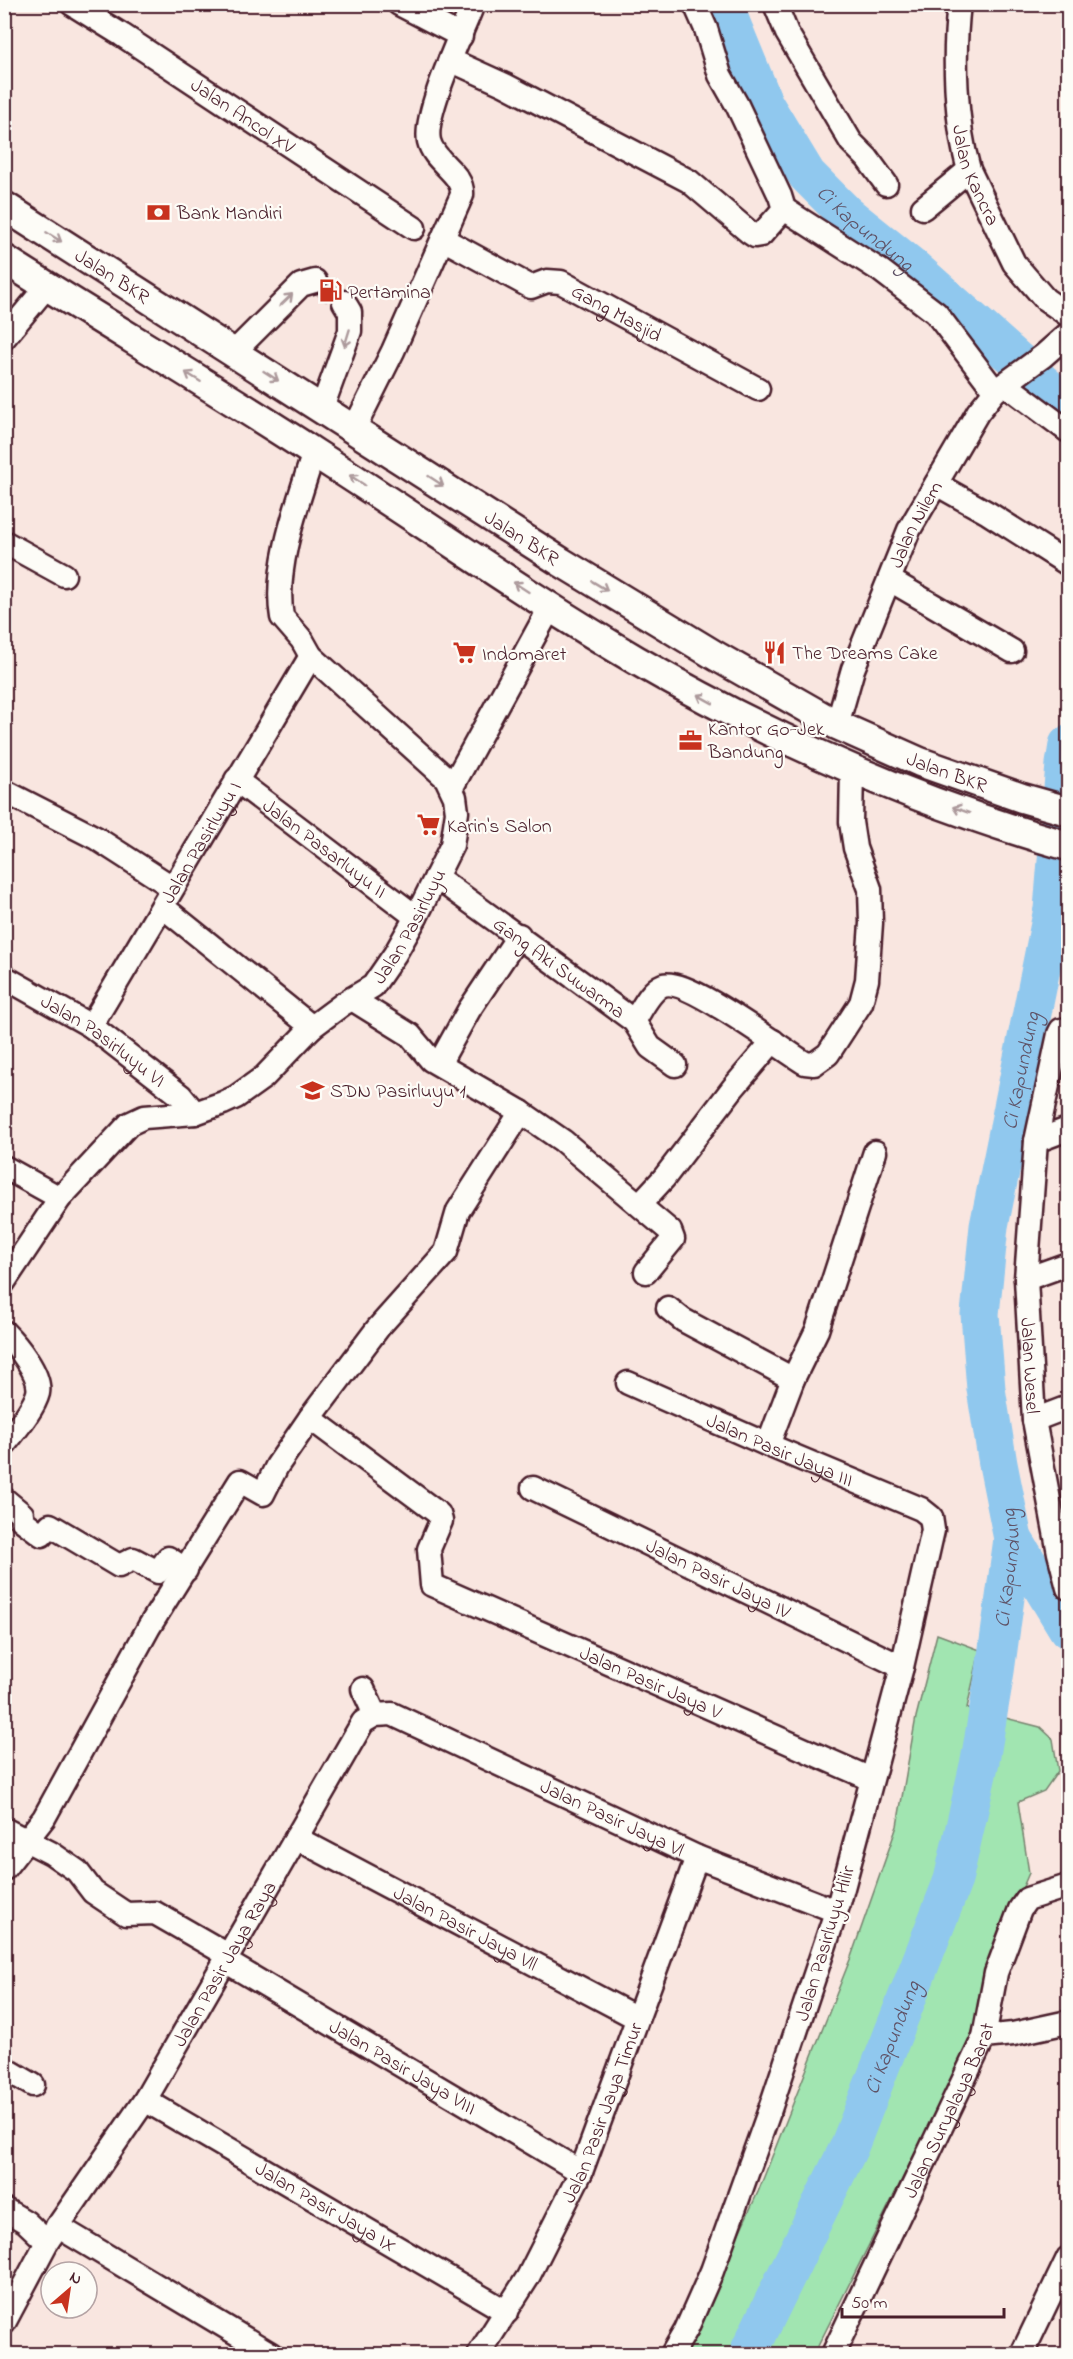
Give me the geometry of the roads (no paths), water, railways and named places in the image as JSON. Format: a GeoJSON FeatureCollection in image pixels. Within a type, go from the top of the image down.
{"type":"FeatureCollection","features":[{"type":"Feature","properties":{"kind":"main road","name":"Jalan BKR"},"geometry":{"type":"LineString","coordinates":[[4,206],[561,562],[716,656],[837,725],[920,762],[1022,798],[1068,811]]}},
{"type":"Feature","properties":{"kind":"main road","name":"Jalan BKR"},"geometry":{"type":"LineString","coordinates":[[4,258],[314,452],[634,659],[718,705],[852,770],[1015,831],[1068,846]]}},
{"type":"Feature","properties":{"kind":"street","name":"Jalan Ancol XV"},"geometry":{"type":"LineString","coordinates":[[72,4],[122,34],[414,228]]}},
{"type":"Feature","properties":{"kind":"street"},"geometry":{"type":"LineString","coordinates":[[399,4],[461,36]]}},
{"type":"Feature","properties":{"kind":"street"},"geometry":{"type":"LineString","coordinates":[[354,429],[393,351],[460,201],[463,189],[461,183],[444,165],[429,143],[429,124],[450,60],[473,4]]}},
{"type":"Feature","properties":{"kind":"street"},"geometry":{"type":"LineString","coordinates":[[695,4],[706,29],[720,75],[741,114],[784,209],[881,271],[936,313],[1003,385],[1068,431]]}},
{"type":"Feature","properties":{"kind":"street"},"geometry":{"type":"LineString","coordinates":[[775,4],[787,33],[851,142],[886,184]]}},
{"type":"Feature","properties":{"kind":"street","name":"Jalan Kancra"},"geometry":{"type":"LineString","coordinates":[[958,4],[956,29],[958,95],[964,154],[969,170],[1014,263],[1045,299],[1068,315]]}},
{"type":"Feature","properties":{"kind":"street"},"geometry":{"type":"LineString","coordinates":[[450,60],[505,85],[689,181],[755,236],[761,235],[784,209]]}},
{"type":"Feature","properties":{"kind":"street"},"geometry":{"type":"LineString","coordinates":[[923,208],[969,170]]}},
{"type":"Feature","properties":{"kind":"street","name":"Gang Masjid"},"geometry":{"type":"LineString","coordinates":[[443,238],[531,287],[547,281],[561,282],[758,389]]}},
{"type":"Feature","properties":{"kind":"street"},"geometry":{"type":"LineString","coordinates":[[234,352],[301,285],[315,281]]}},
{"type":"Feature","properties":{"kind":"street"},"geometry":{"type":"LineString","coordinates":[[4,338],[47,286]]}},
{"type":"Feature","properties":{"kind":"street"},"geometry":{"type":"LineString","coordinates":[[321,408],[350,331],[350,312],[344,302]]}},
{"type":"Feature","properties":{"kind":"street","name":"Jalan Nilem"},"geometry":{"type":"LineString","coordinates":[[837,725],[853,669],[909,530],[978,412],[1003,385],[1044,356],[1068,334]]}},
{"type":"Feature","properties":{"kind":"street"},"geometry":{"type":"LineString","coordinates":[[314,452],[291,525],[281,583],[282,617],[302,640],[311,656],[446,778],[452,787],[551,606]]}},
{"type":"Feature","properties":{"kind":"street"},"geometry":{"type":"LineString","coordinates":[[936,484],[988,513],[1068,564]]}},
{"type":"Feature","properties":{"kind":"street"},"geometry":{"type":"LineString","coordinates":[[4,542],[64,575]]}},
{"type":"Feature","properties":{"kind":"street"},"geometry":{"type":"LineString","coordinates":[[890,580],[1012,651]]}},
{"type":"Feature","properties":{"kind":"street","name":"Jalan Pasirluyu I"},"geometry":{"type":"LineString","coordinates":[[91,1026],[311,656]]}},
{"type":"Feature","properties":{"kind":"street"},"geometry":{"type":"LineString","coordinates":[[634,1021],[656,990],[664,985],[672,985],[694,993],[805,1063],[814,1064],[828,1054],[861,1003],[867,980],[872,923],[870,889],[855,848],[851,822],[852,770]]}},
{"type":"Feature","properties":{"kind":"street","name":"Jalan Pasarluyu II"},"geometry":{"type":"LineString","coordinates":[[236,780],[416,917]]}},
{"type":"Feature","properties":{"kind":"street","name":"Jalan Pasirluyu"},"geometry":{"type":"LineString","coordinates":[[4,1282],[60,1198],[129,1124],[144,1117],[195,1113],[223,1103],[264,1077],[312,1027],[373,986],[416,917],[455,836],[457,812],[452,787]]}},
{"type":"Feature","properties":{"kind":"street"},"geometry":{"type":"LineString","coordinates":[[4,791],[96,838],[168,897],[312,1027]]}},
{"type":"Feature","properties":{"kind":"street","name":"Gang Aki Suwarma"},"geometry":{"type":"LineString","coordinates":[[436,877],[519,935],[563,971],[634,1021],[650,1047],[675,1065]]}},
{"type":"Feature","properties":{"kind":"street"},"geometry":{"type":"LineString","coordinates":[[439,1064],[469,1010],[519,935]]}},
{"type":"Feature","properties":{"kind":"street","name":"Jalan Pasirluyu VI"},"geometry":{"type":"LineString","coordinates":[[4,977],[91,1026],[181,1096],[195,1113]]}},
{"type":"Feature","properties":{"kind":"street"},"geometry":{"type":"LineString","coordinates":[[352,999],[410,1035],[431,1060],[521,1112],[563,1142],[670,1230],[673,1239],[646,1272]]}},
{"type":"Feature","properties":{"kind":"street","name":"Jalan Wesel"},"geometry":{"type":"LineString","coordinates":[[1068,1029],[1061,1030],[1059,1034],[1036,1141],[1026,1279],[1035,1420],[1064,1551],[1068,1587]]}},
{"type":"Feature","properties":{"kind":"street"},"geometry":{"type":"LineString","coordinates":[[640,1204],[664,1178],[733,1088],[773,1041]]}},
{"type":"Feature","properties":{"kind":"street"},"geometry":{"type":"LineString","coordinates":[[4,1869],[28,1840],[77,1760],[106,1702],[149,1627],[240,1481],[263,1494],[277,1467],[310,1418],[378,1328],[446,1252],[458,1211],[521,1112]]}},
{"type":"Feature","properties":{"kind":"street"},"geometry":{"type":"LineString","coordinates":[[1036,1141],[1068,1129]]}},
{"type":"Feature","properties":{"kind":"street"},"geometry":{"type":"LineString","coordinates":[[768,1445],[793,1379],[817,1330],[875,1152]]}},
{"type":"Feature","properties":{"kind":"street"},"geometry":{"type":"LineString","coordinates":[[4,1167],[60,1198]]}},
{"type":"Feature","properties":{"kind":"street"},"geometry":{"type":"LineString","coordinates":[[1026,1279],[1068,1264]]}},
{"type":"Feature","properties":{"kind":"street"},"geometry":{"type":"LineString","coordinates":[[668,1308],[683,1320],[793,1379]]}},
{"type":"Feature","properties":{"kind":"street"},"geometry":{"type":"LineString","coordinates":[[4,1332],[20,1347],[39,1387],[35,1401],[4,1446]]}},
{"type":"Feature","properties":{"kind":"street","name":"Jalan Pasir Jaya III"},"geometry":{"type":"LineString","coordinates":[[628,1383],[921,1509],[931,1517]]}},
{"type":"Feature","properties":{"kind":"street"},"geometry":{"type":"LineString","coordinates":[[1035,1420],[1068,1407]]}},
{"type":"Feature","properties":{"kind":"street","name":"Jalan Pasir Jaya V"},"geometry":{"type":"LineString","coordinates":[[310,1418],[440,1514],[441,1521],[429,1549],[432,1585],[871,1779]]}},
{"type":"Feature","properties":{"kind":"street","name":"Jalan Pasir Jaya IV"},"geometry":{"type":"LineString","coordinates":[[533,1488],[902,1668]]}},
{"type":"Feature","properties":{"kind":"street"},"geometry":{"type":"LineString","coordinates":[[4,1499],[22,1514],[22,1520],[42,1535],[50,1525],[119,1566],[133,1559],[158,1572],[168,1558],[186,1570]]}},
{"type":"Feature","properties":{"kind":"street","name":"Jalan Pasirluyu Hilir"},"geometry":{"type":"LineString","coordinates":[[672,2355],[686,2330],[712,2271],[770,2112],[836,1911],[902,1668],[933,1530],[931,1517]]}},
{"type":"Feature","properties":{"kind":"street"},"geometry":{"type":"LineString","coordinates":[[363,1689],[383,1715]]}},
{"type":"Feature","properties":{"kind":"street","name":"Jalan Pasir Jaya Raya"},"geometry":{"type":"LineString","coordinates":[[4,2323],[52,2234],[145,2100],[363,1722],[383,1715]]}},
{"type":"Feature","properties":{"kind":"street","name":"Jalan Pasir Jaya Vl"},"geometry":{"type":"LineString","coordinates":[[383,1715],[697,1857],[836,1911]]}},
{"type":"Feature","properties":{"kind":"street","name":"Jalan Pasir Jaya VIII"},"geometry":{"type":"LineString","coordinates":[[4,1829],[28,1840],[77,1871],[93,1892],[126,1914],[154,1913],[581,2172]]}},
{"type":"Feature","properties":{"kind":"street","name":"Jalan Pasir Jaya Vll"},"geometry":{"type":"LineString","coordinates":[[296,1838],[637,2018]]}},
{"type":"Feature","properties":{"kind":"street","name":"Jalan Pasir Jaya Timur"},"geometry":{"type":"LineString","coordinates":[[479,2355],[551,2236],[581,2172],[697,1857]]}},
{"type":"Feature","properties":{"kind":"street","name":"Jalan Suryalaya Barat"},"geometry":{"type":"LineString","coordinates":[[833,2355],[984,2037],[996,1973],[1020,1909],[1027,1899],[1068,1886]]}},
{"type":"Feature","properties":{"kind":"street"},"geometry":{"type":"LineString","coordinates":[[984,2037],[1013,2034],[1068,2022]]}},
{"type":"Feature","properties":{"kind":"street"},"geometry":{"type":"LineString","coordinates":[[4,2068],[33,2085]]}},
{"type":"Feature","properties":{"kind":"street","name":"Jalan Pasir Jaya IX"},"geometry":{"type":"LineString","coordinates":[[145,2100],[507,2312]]}},
{"type":"Feature","properties":{"kind":"street"},"geometry":{"type":"LineString","coordinates":[[4,2209],[271,2355]]}},
{"type":"Feature","properties":{"kind":"street"},"geometry":{"type":"LineString","coordinates":[[1022,2355],[1068,2258]]}},
{"type":"Feature","properties":{"kind":"waterway","name":"Ci Kapundung"},"geometry":{"type":"LineString","coordinates":[[723,4],[764,104],[807,175],[847,215],[913,268],[1068,406]]}},
{"type":"Feature","properties":{"kind":"waterway","name":"Ci Kapundung"},"geometry":{"type":"LineString","coordinates":[[748,2354],[849,2147],[953,1880],[980,1761],[1013,1539],[986,1389],[980,1314],[989,1226],[1053,909],[1068,745]]}},
{"type":"Feature","properties":{"kind":"waterway"},"geometry":{"type":"LineString","coordinates":[[1013,1539],[1068,1629]]}},
{"type":"Feature","properties":{"kind":"tunnel"},"geometry":{"type":"LineString","coordinates":[[315,281],[344,302]]}},
{"type":"Feature","properties":{"kind":"place","name":"Bank Mandiri"},"geometry":{"type":"Point","coordinates":[159,212]}},
{"type":"Feature","properties":{"kind":"place","name":"Pertamina"},"geometry":{"type":"Point","coordinates":[330,291]}},
{"type":"Feature","properties":{"kind":"place","name":"The Dreams Cake"},"geometry":{"type":"Point","coordinates":[774,652]}},
{"type":"Feature","properties":{"kind":"place","name":"Indomaret"},"geometry":{"type":"Point","coordinates":[464,653]}},
{"type":"Feature","properties":{"kind":"place","name":"Kantor Go-Jek Bandung"},"geometry":{"type":"Point","coordinates":[690,740]}},
{"type":"Feature","properties":{"kind":"place","name":"Karin's Salon"},"geometry":{"type":"Point","coordinates":[429,825]}},
{"type":"Feature","properties":{"kind":"place","name":"SDN Pasirluyu 1"},"geometry":{"type":"Point","coordinates":[312,1090]}}]}
